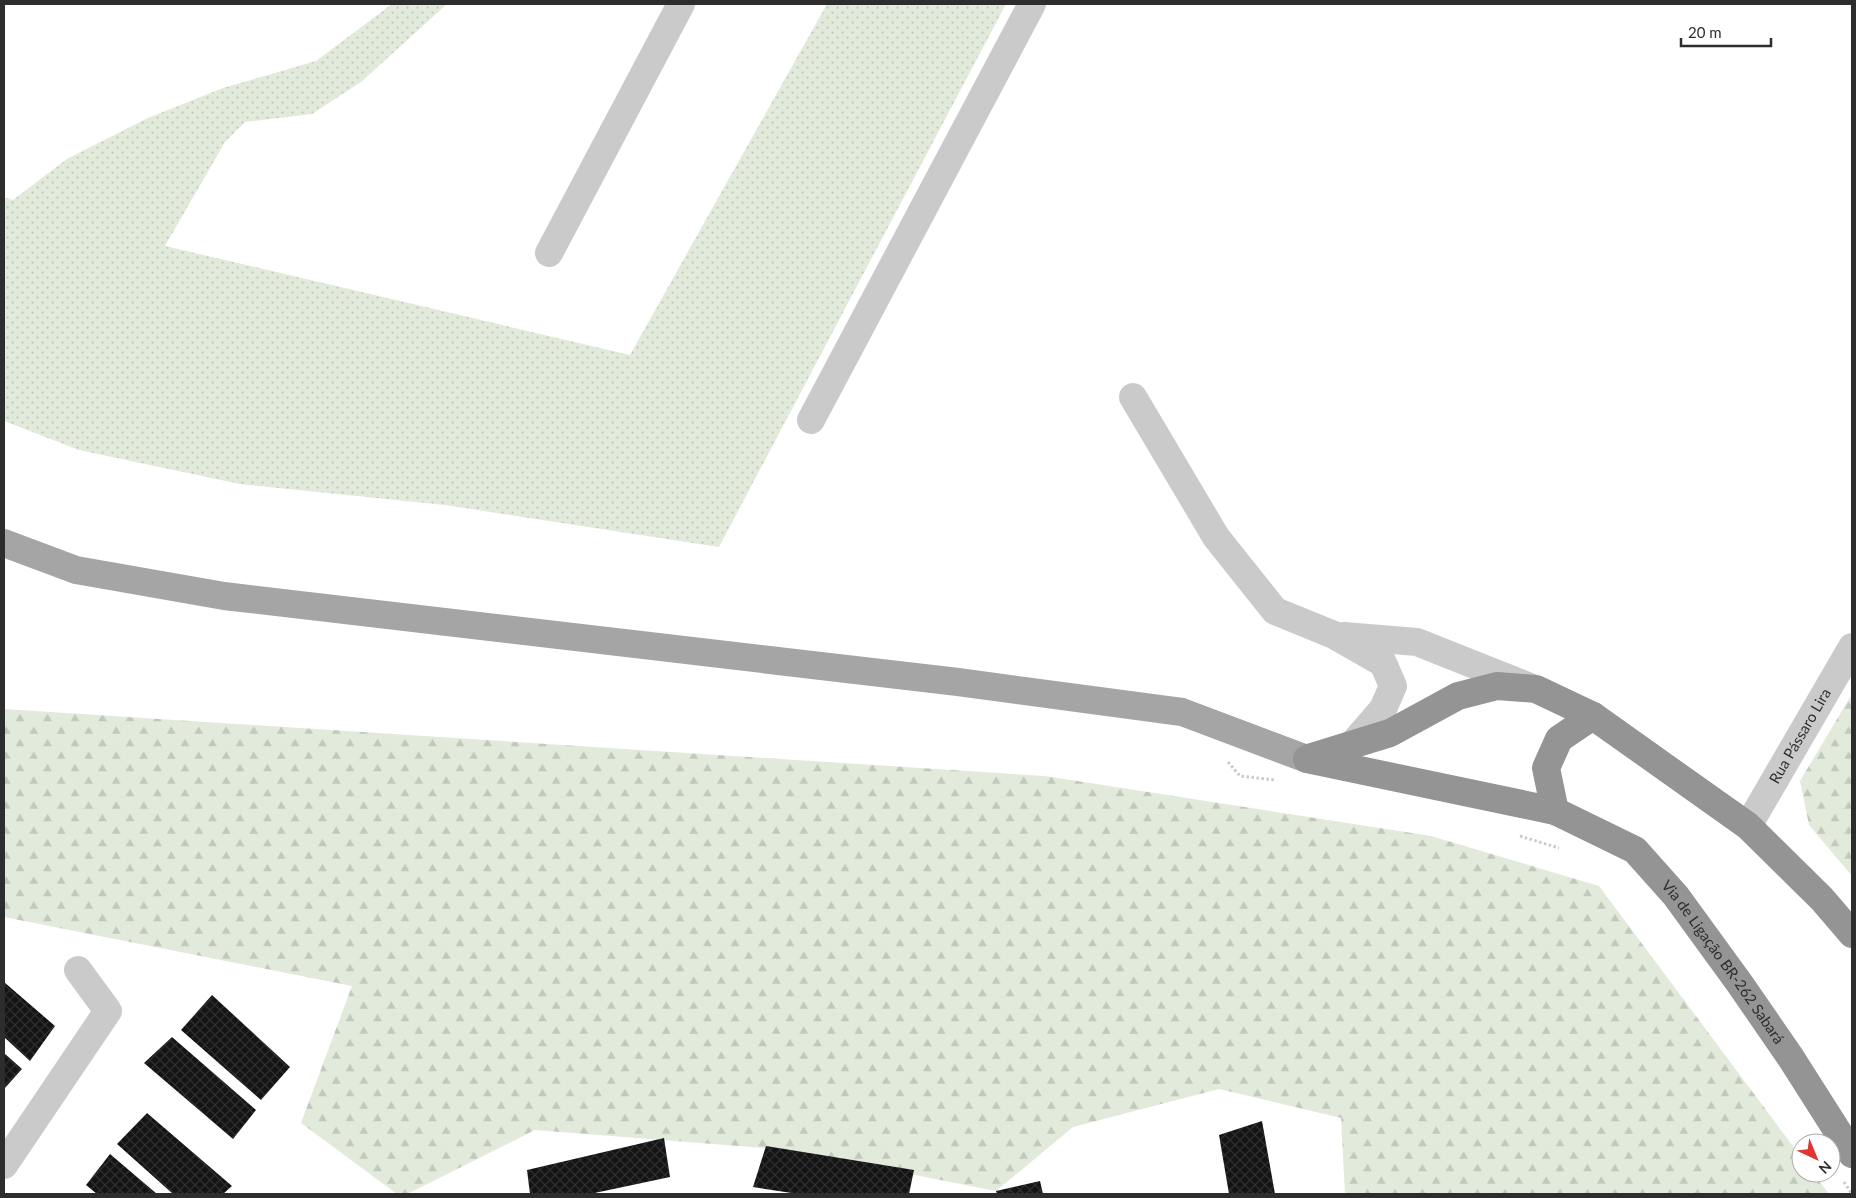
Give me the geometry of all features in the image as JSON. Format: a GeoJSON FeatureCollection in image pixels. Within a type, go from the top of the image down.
{"type":"FeatureCollection","features":[{"type":"Feature","properties":{"kind":"highway"},"geometry":{"type":"LineString","coordinates":[[1307,759],[1390,733],[1458,696],[1497,686],[1536,689],[1593,716],[1748,826],[1822,899],[1852,934]]}},
{"type":"Feature","properties":{"kind":"highway"},"geometry":{"type":"LineString","coordinates":[[1555,811],[1546,768],[1559,739],[1593,716]]}},
{"type":"Feature","properties":{"kind":"highway","name":"Via de Ligação BR-262 Sabará"},"geometry":{"type":"LineString","coordinates":[[1307,759],[1555,811],[1635,850],[1676,896],[1791,1058],[1852,1154]]}},
{"type":"Feature","properties":{"kind":"main road"},"geometry":{"type":"LineString","coordinates":[[4,543],[76,570],[224,596],[958,682],[1182,712],[1307,759]]}},
{"type":"Feature","properties":{"kind":"street"},"geometry":{"type":"LineString","coordinates":[[549,253],[681,4]]}},
{"type":"Feature","properties":{"kind":"street"},"geometry":{"type":"LineString","coordinates":[[811,420],[1032,4]]}},
{"type":"Feature","properties":{"kind":"street"},"geometry":{"type":"LineString","coordinates":[[1133,396],[1216,537],[1275,611],[1334,635],[1383,663],[1393,686],[1383,709],[1352,745]]}},
{"type":"Feature","properties":{"kind":"street"},"geometry":{"type":"LineString","coordinates":[[1334,635],[1417,642],[1536,689]]}},
{"type":"Feature","properties":{"kind":"street","name":"Rua Pássaro Lira"},"geometry":{"type":"LineString","coordinates":[[1748,826],[1852,647]]}},
{"type":"Feature","properties":{"kind":"street"},"geometry":{"type":"LineString","coordinates":[[4,1165],[108,1011],[78,970]]}},
{"type":"Feature","properties":{"kind":"path"},"geometry":{"type":"LineString","coordinates":[[1228,762],[1240,776],[1279,781]]}},
{"type":"Feature","properties":{"kind":"path"},"geometry":{"type":"LineString","coordinates":[[1516,835],[1562,849]]}},
{"type":"Feature","properties":{"kind":"green space"},"geometry":{"type":"Polygon","coordinates":[[[392,4],[447,4],[361,82],[312,114],[245,122],[225,142],[165,246],[630,355],[827,4],[1006,4],[719,547],[445,505],[240,484],[79,450],[4,421],[4,197],[13,200],[67,159],[148,118],[223,88],[316,61],[392,4]]]}},
{"type":"Feature","properties":{"kind":"green space"},"geometry":{"type":"Polygon","coordinates":[[[1852,694],[1852,876],[1809,825],[1800,781],[1852,694]]]}},
{"type":"Feature","properties":{"kind":"green space"},"geometry":{"type":"Polygon","coordinates":[[[4,709],[1045,776],[1431,836],[1599,886],[1791,1144],[1791,1183],[1821,1183],[1829,1194],[1345,1194],[1341,1118],[1219,1089],[1073,1127],[996,1191],[789,1150],[535,1130],[407,1194],[397,1194],[301,1123],[352,986],[4,917],[4,709]]]}},
{"type":"Feature","properties":{"kind":"building"},"geometry":{"type":"Polygon","coordinates":[[[4,982],[55,1026],[30,1061],[4,1037],[4,982]]]}},
{"type":"Feature","properties":{"kind":"building"},"geometry":{"type":"Polygon","coordinates":[[[212,995],[290,1067],[261,1100],[181,1030],[212,995]]]}},
{"type":"Feature","properties":{"kind":"building"},"geometry":{"type":"Polygon","coordinates":[[[172,1037],[256,1110],[233,1139],[144,1063],[172,1037]]]}},
{"type":"Feature","properties":{"kind":"building"},"geometry":{"type":"Polygon","coordinates":[[[4,1053],[22,1069],[4,1089],[4,1053]]]}},
{"type":"Feature","properties":{"kind":"building"},"geometry":{"type":"Polygon","coordinates":[[[147,1113],[232,1186],[223,1194],[173,1194],[117,1144],[147,1113]]]}},
{"type":"Feature","properties":{"kind":"building"},"geometry":{"type":"Polygon","coordinates":[[[1262,1121],[1275,1194],[1229,1194],[1219,1135],[1262,1121]]]}},
{"type":"Feature","properties":{"kind":"building"},"geometry":{"type":"Polygon","coordinates":[[[664,1138],[670,1177],[590,1194],[530,1194],[527,1170],[664,1138]]]}},
{"type":"Feature","properties":{"kind":"building"},"geometry":{"type":"Polygon","coordinates":[[[766,1146],[914,1170],[909,1194],[798,1194],[753,1187],[766,1146]]]}},
{"type":"Feature","properties":{"kind":"building"},"geometry":{"type":"Polygon","coordinates":[[[110,1154],[157,1194],[97,1194],[86,1185],[110,1154]]]}},
{"type":"Feature","properties":{"kind":"building"},"geometry":{"type":"Polygon","coordinates":[[[1040,1181],[1043,1194],[997,1194],[996,1191],[1040,1181]]]}}]}
